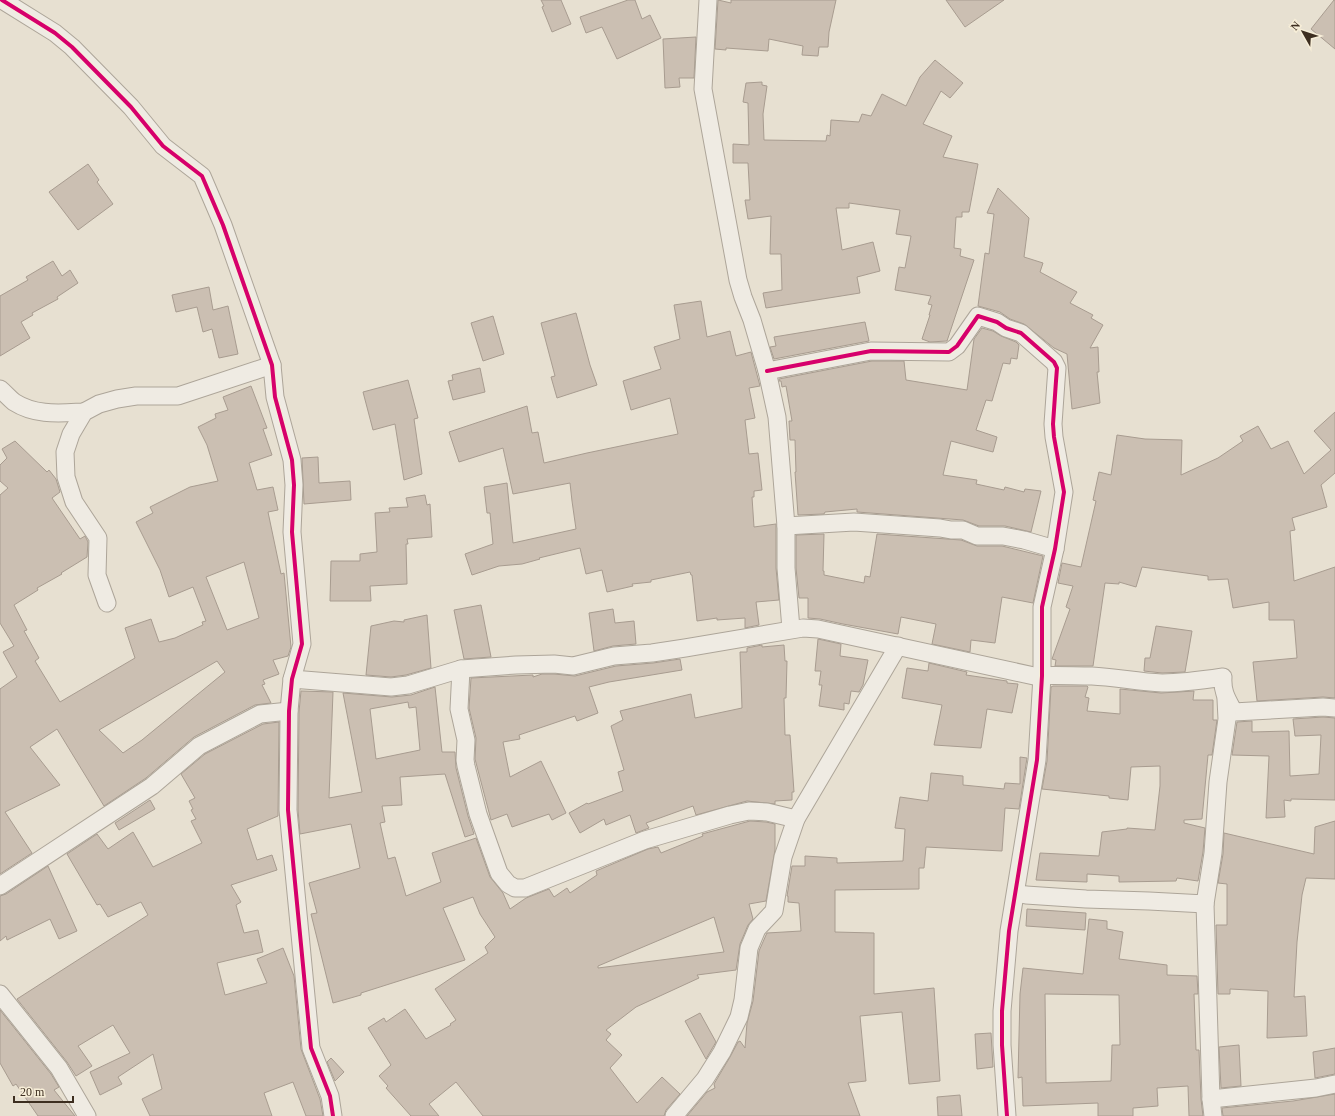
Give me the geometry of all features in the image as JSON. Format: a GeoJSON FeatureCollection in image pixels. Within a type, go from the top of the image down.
{"type":"FeatureCollection","features":[{"type":"Feature","properties":{"kind":"street"},"geometry":{"type":"LineString","coordinates":[[2,0],[55,33],[131,107],[163,146],[202,176],[223,225],[272,365],[275,397],[292,460],[294,485],[292,532],[302,644],[292,679],[289,711],[288,810],[311,1048],[330,1096],[333,1116]]}},
{"type":"Feature","properties":{"kind":"street"},"geometry":{"type":"LineString","coordinates":[[708,0],[703,89],[738,280],[767,371],[777,417],[786,526],[786,568],[791,629]]}},
{"type":"Feature","properties":{"kind":"street"},"geometry":{"type":"LineString","coordinates":[[767,371],[871,351],[949,352],[957,346],[978,316],[997,322],[1006,328],[1022,333],[1054,362],[1057,368],[1053,424],[1064,492],[1056,549],[1042,607],[1042,676],[1037,760],[1010,931],[1002,1011],[1002,1045],[1007,1116]]}},
{"type":"Feature","properties":{"kind":"street"},"geometry":{"type":"LineString","coordinates":[[0,389],[14,402],[28,409],[43,413],[84,412],[99,404],[117,398],[136,396],[178,396],[272,365]]}},
{"type":"Feature","properties":{"kind":"street"},"geometry":{"type":"LineString","coordinates":[[84,412],[71,434],[65,452],[66,477],[74,502],[98,538],[97,575],[107,603]]}},
{"type":"Feature","properties":{"kind":"street"},"geometry":{"type":"LineString","coordinates":[[786,526],[854,522],[940,528],[963,530],[976,536],[1004,536],[1056,549]]}},
{"type":"Feature","properties":{"kind":"street"},"geometry":{"type":"LineString","coordinates":[[292,679],[390,687],[408,685],[461,669],[516,665],[554,664],[573,666],[614,656],[652,653],[803,628],[818,629],[1034,676],[1093,676],[1164,683],[1223,677],[1227,718],[1218,782],[1213,853],[1205,904],[1211,1099],[1213,1116]]}},
{"type":"Feature","properties":{"kind":"street"},"geometry":{"type":"LineString","coordinates":[[674,1116],[705,1079],[722,1052],[739,1017],[743,1000],[750,948],[757,929],[774,911],[783,857],[796,819],[898,646]]}},
{"type":"Feature","properties":{"kind":"street"},"geometry":{"type":"LineString","coordinates":[[461,669],[459,709],[466,740],[465,760],[478,814],[499,873],[508,884],[514,888],[525,888],[645,840],[730,815],[749,811],[767,812],[796,819]]}},
{"type":"Feature","properties":{"kind":"street"},"geometry":{"type":"LineString","coordinates":[[1226,699],[1234,712],[1323,706],[1335,708]]}},
{"type":"Feature","properties":{"kind":"street"},"geometry":{"type":"LineString","coordinates":[[0,886],[152,786],[199,746],[260,714],[289,711]]}},
{"type":"Feature","properties":{"kind":"street"},"geometry":{"type":"LineString","coordinates":[[1016,893],[1086,900],[1149,900],[1205,904]]}},
{"type":"Feature","properties":{"kind":"street"},"geometry":{"type":"LineString","coordinates":[[0,994],[59,1068],[87,1116]]}},
{"type":"Feature","properties":{"kind":"street"},"geometry":{"type":"LineString","coordinates":[[1211,1099],[1316,1088],[1335,1084]]}},
{"type":"Feature","properties":{"kind":"building"},"geometry":{"type":"Polygon","coordinates":[[[541,0],[561,0],[571,24],[552,32],[542,7],[544,6],[541,0]]]}},
{"type":"Feature","properties":{"kind":"building"},"geometry":{"type":"Polygon","coordinates":[[[628,0],[635,0],[642,19],[650,15],[661,38],[617,59],[602,27],[586,33],[580,17],[628,0]]]}},
{"type":"Feature","properties":{"kind":"building"},"geometry":{"type":"Polygon","coordinates":[[[718,0],[731,3],[731,0],[836,0],[829,32],[828,47],[819,47],[818,56],[802,55],[803,46],[769,39],[768,51],[726,48],[726,50],[715,49],[718,0]]]}},
{"type":"Feature","properties":{"kind":"building"},"geometry":{"type":"Polygon","coordinates":[[[946,0],[1004,0],[965,27],[946,0]]]}},
{"type":"Feature","properties":{"kind":"building"},"geometry":{"type":"Polygon","coordinates":[[[1335,0],[1335,49],[1311,29],[1335,0]]]}},
{"type":"Feature","properties":{"kind":"building"},"geometry":{"type":"Polygon","coordinates":[[[696,37],[694,78],[679,78],[680,87],[665,88],[663,39],[696,37]]]}},
{"type":"Feature","properties":{"kind":"building"},"geometry":{"type":"Polygon","coordinates":[[[935,60],[963,83],[950,98],[941,91],[923,124],[952,136],[943,157],[978,164],[969,212],[962,212],[962,217],[956,217],[954,248],[961,249],[960,256],[974,260],[947,341],[930,342],[922,339],[930,315],[932,305],[928,304],[931,296],[895,290],[899,267],[905,268],[911,236],[896,234],[900,210],[849,203],[849,208],[836,208],[842,250],[873,242],[880,271],[857,277],[860,293],[766,308],[763,293],[782,290],[781,254],[770,254],[771,216],[748,219],[745,200],[750,200],[748,163],[733,163],[733,144],[749,145],[748,103],[743,102],[746,83],[762,82],[762,85],[767,86],[763,114],[764,140],[826,141],[827,135],[830,136],[831,120],[859,122],[862,114],[871,116],[882,94],[906,106],[920,77],[935,60]]]}},
{"type":"Feature","properties":{"kind":"building"},"geometry":{"type":"Polygon","coordinates":[[[88,164],[99,180],[97,182],[113,204],[78,230],[49,192],[88,164]]]}},
{"type":"Feature","properties":{"kind":"building"},"geometry":{"type":"Polygon","coordinates":[[[998,188],[1029,218],[1024,257],[1043,263],[1040,272],[1077,292],[1070,303],[1093,315],[1091,318],[1103,325],[1090,348],[1098,347],[1099,372],[1097,372],[1100,403],[1072,409],[1067,354],[1054,348],[1024,324],[1010,319],[1000,312],[978,306],[985,253],[989,254],[994,214],[987,213],[998,188]]]}},
{"type":"Feature","properties":{"kind":"building"},"geometry":{"type":"Polygon","coordinates":[[[53,261],[62,276],[70,270],[78,283],[57,297],[58,299],[32,313],[33,315],[21,322],[30,338],[0,356],[0,296],[28,280],[26,277],[53,261]]]}},
{"type":"Feature","properties":{"kind":"building"},"geometry":{"type":"Polygon","coordinates":[[[209,287],[213,310],[228,306],[238,354],[219,358],[212,329],[203,332],[197,307],[176,312],[172,295],[209,287]]]}},
{"type":"Feature","properties":{"kind":"building"},"geometry":{"type":"Polygon","coordinates":[[[701,301],[707,337],[730,331],[736,356],[751,352],[760,386],[749,388],[755,418],[745,420],[749,454],[758,453],[762,490],[754,491],[754,497],[752,497],[754,527],[776,524],[776,568],[779,600],[756,602],[759,625],[745,628],[745,618],[717,620],[717,618],[697,621],[692,575],[690,572],[651,580],[651,582],[632,584],[633,586],[607,592],[602,570],[586,574],[580,548],[539,558],[540,559],[522,564],[499,566],[472,575],[465,554],[493,544],[490,513],[487,513],[484,487],[507,483],[513,543],[576,529],[570,483],[513,494],[503,448],[459,462],[449,432],[527,406],[532,433],[538,432],[544,463],[678,434],[670,398],[631,410],[623,381],[661,369],[654,347],[680,339],[674,305],[701,301]]]}},
{"type":"Feature","properties":{"kind":"building"},"geometry":{"type":"Polygon","coordinates":[[[576,313],[597,385],[557,398],[551,377],[555,376],[541,323],[576,313]]]}},
{"type":"Feature","properties":{"kind":"building"},"geometry":{"type":"Polygon","coordinates":[[[493,316],[504,354],[483,361],[471,323],[493,316]]]}},
{"type":"Feature","properties":{"kind":"building"},"geometry":{"type":"Polygon","coordinates":[[[865,322],[869,341],[774,359],[770,347],[776,346],[774,337],[865,322]]]}},
{"type":"Feature","properties":{"kind":"building"},"geometry":{"type":"Polygon","coordinates":[[[982,328],[993,331],[1016,342],[1019,345],[1017,359],[1011,358],[1010,364],[1003,363],[992,401],[986,400],[976,430],[997,437],[993,452],[951,441],[943,475],[977,480],[976,484],[1004,490],[1005,487],[1024,492],[1025,489],[1041,491],[1031,532],[1005,526],[979,526],[963,520],[857,512],[857,509],[825,512],[824,514],[798,515],[795,472],[795,440],[790,440],[789,421],[792,421],[786,386],[782,387],[779,379],[872,361],[904,361],[906,380],[967,390],[974,339],[982,328]]]}},
{"type":"Feature","properties":{"kind":"building"},"geometry":{"type":"Polygon","coordinates":[[[480,368],[485,392],[453,400],[448,381],[453,380],[452,375],[480,368]]]}},
{"type":"Feature","properties":{"kind":"building"},"geometry":{"type":"Polygon","coordinates":[[[408,380],[418,418],[414,419],[422,474],[404,480],[395,424],[373,430],[363,392],[408,380]]]}},
{"type":"Feature","properties":{"kind":"building"},"geometry":{"type":"Polygon","coordinates":[[[251,386],[267,428],[263,429],[272,455],[249,463],[257,490],[273,487],[278,510],[268,512],[281,574],[284,573],[291,647],[288,656],[273,660],[279,674],[263,680],[265,684],[262,685],[271,703],[255,705],[194,737],[146,778],[104,806],[57,729],[30,747],[60,785],[5,812],[32,853],[0,874],[0,689],[17,677],[3,652],[14,646],[0,623],[0,495],[8,488],[0,481],[0,465],[7,458],[2,449],[15,441],[47,472],[49,470],[56,479],[60,492],[52,498],[80,539],[85,536],[88,542],[87,557],[61,573],[62,574],[37,588],[38,590],[14,605],[27,630],[24,631],[39,658],[35,661],[60,702],[135,658],[125,628],[151,619],[159,642],[175,638],[203,625],[202,622],[206,621],[193,587],[169,597],[160,570],[136,522],[153,513],[150,507],[190,487],[218,481],[207,445],[198,427],[216,418],[215,414],[228,410],[223,397],[251,386]],[[244,562],[206,577],[227,630],[259,618],[244,562]],[[217,661],[99,730],[123,753],[142,740],[225,672],[217,661]]]}},
{"type":"Feature","properties":{"kind":"building"},"geometry":{"type":"Polygon","coordinates":[[[1335,412],[1335,473],[1321,485],[1327,507],[1292,518],[1295,530],[1290,531],[1294,581],[1335,567],[1335,698],[1323,697],[1257,701],[1253,662],[1297,658],[1294,620],[1269,620],[1269,602],[1233,608],[1228,579],[1208,580],[1208,576],[1142,567],[1136,587],[1119,582],[1119,584],[1105,583],[1093,666],[1055,666],[1056,660],[1052,659],[1070,609],[1066,607],[1073,586],[1058,583],[1062,563],[1081,567],[1096,501],[1093,500],[1099,472],[1111,475],[1117,435],[1145,439],[1182,440],[1181,475],[1218,458],[1243,441],[1240,436],[1258,426],[1271,449],[1288,441],[1304,474],[1331,450],[1314,431],[1335,412]]]}},
{"type":"Feature","properties":{"kind":"building"},"geometry":{"type":"Polygon","coordinates":[[[318,457],[319,483],[350,481],[351,500],[304,504],[302,458],[318,457]]]}},
{"type":"Feature","properties":{"kind":"building"},"geometry":{"type":"Polygon","coordinates":[[[425,495],[427,505],[430,504],[432,537],[407,539],[407,584],[370,586],[371,601],[330,601],[331,561],[360,561],[360,554],[377,552],[375,513],[390,512],[389,508],[408,507],[406,498],[425,495]]]}},
{"type":"Feature","properties":{"kind":"building"},"geometry":{"type":"Polygon","coordinates":[[[824,534],[824,575],[864,583],[865,576],[870,577],[877,534],[961,540],[977,546],[1002,546],[1043,556],[1033,603],[1002,597],[995,643],[971,640],[970,652],[932,644],[936,624],[901,617],[898,634],[808,618],[808,598],[799,598],[796,568],[796,535],[824,534]]]}},
{"type":"Feature","properties":{"kind":"building"},"geometry":{"type":"Polygon","coordinates":[[[481,605],[491,657],[464,659],[454,610],[481,605]]]}},
{"type":"Feature","properties":{"kind":"building"},"geometry":{"type":"Polygon","coordinates":[[[613,609],[615,623],[634,621],[636,644],[613,646],[594,651],[589,613],[613,609]]]}},
{"type":"Feature","properties":{"kind":"building"},"geometry":{"type":"Polygon","coordinates":[[[427,615],[431,668],[406,675],[391,677],[366,675],[371,626],[394,621],[404,622],[404,620],[427,615]]]}},
{"type":"Feature","properties":{"kind":"building"},"geometry":{"type":"Polygon","coordinates":[[[1156,626],[1192,631],[1185,672],[1162,673],[1144,671],[1145,658],[1150,658],[1156,626]]]}},
{"type":"Feature","properties":{"kind":"building"},"geometry":{"type":"Polygon","coordinates":[[[818,639],[841,644],[840,656],[868,660],[863,685],[859,692],[851,691],[849,704],[844,703],[844,710],[819,706],[822,685],[819,685],[821,671],[815,671],[818,639]]]}},
{"type":"Feature","properties":{"kind":"building"},"geometry":{"type":"Polygon","coordinates":[[[762,645],[762,647],[784,645],[785,661],[787,661],[786,698],[784,698],[785,735],[790,735],[794,792],[792,792],[792,800],[775,801],[775,804],[747,801],[696,815],[693,806],[646,823],[649,828],[636,833],[630,815],[606,825],[604,819],[580,833],[569,813],[587,803],[588,804],[623,791],[618,772],[624,770],[611,726],[623,720],[620,711],[691,694],[695,718],[742,708],[740,652],[747,652],[747,648],[762,645]]]}},
{"type":"Feature","properties":{"kind":"building"},"geometry":{"type":"Polygon","coordinates":[[[680,659],[682,670],[609,682],[589,687],[598,713],[577,721],[575,716],[519,735],[520,739],[503,742],[510,777],[541,761],[566,813],[552,820],[549,814],[512,827],[507,814],[491,820],[475,759],[476,738],[469,708],[471,678],[533,675],[533,677],[542,674],[575,676],[616,666],[680,659]]]}},
{"type":"Feature","properties":{"kind":"building"},"geometry":{"type":"Polygon","coordinates":[[[929,663],[967,672],[966,675],[1018,684],[1012,713],[987,709],[981,748],[934,745],[942,705],[902,698],[907,668],[928,671],[929,663]]]}},
{"type":"Feature","properties":{"kind":"building"},"geometry":{"type":"Polygon","coordinates":[[[1087,686],[1085,697],[1089,698],[1087,711],[1120,714],[1120,689],[1161,693],[1194,691],[1193,700],[1213,700],[1213,720],[1217,720],[1212,755],[1208,755],[1202,819],[1184,820],[1184,823],[1205,828],[1198,881],[1177,878],[1176,881],[1119,882],[1119,876],[1087,874],[1087,882],[1036,880],[1040,853],[1099,856],[1102,832],[1127,828],[1155,830],[1160,786],[1160,766],[1131,767],[1128,800],[1109,798],[1109,796],[1042,789],[1047,761],[1051,687],[1087,686]]]}},
{"type":"Feature","properties":{"kind":"building"},"geometry":{"type":"Polygon","coordinates":[[[435,687],[442,752],[455,752],[456,768],[474,834],[465,837],[445,774],[400,777],[402,805],[382,806],[385,822],[380,823],[388,859],[395,857],[406,896],[441,882],[432,853],[476,838],[490,877],[503,893],[510,909],[526,898],[549,889],[554,897],[567,888],[570,893],[597,875],[596,871],[648,849],[658,847],[661,853],[703,836],[702,834],[750,821],[775,824],[775,850],[766,901],[749,904],[753,919],[748,925],[740,944],[736,970],[697,975],[699,978],[636,1007],[606,1030],[611,1034],[606,1040],[622,1055],[610,1068],[637,1103],[662,1077],[680,1094],[666,1110],[664,1116],[483,1116],[456,1082],[429,1104],[439,1116],[411,1116],[386,1088],[388,1086],[379,1076],[391,1065],[368,1028],[384,1018],[386,1022],[405,1009],[426,1039],[451,1025],[450,1024],[456,1020],[435,989],[488,953],[485,947],[495,937],[480,914],[473,897],[443,908],[465,960],[333,1003],[311,914],[317,913],[309,883],[360,868],[351,824],[300,834],[298,810],[299,712],[301,691],[333,692],[329,798],[362,792],[343,693],[392,697],[411,695],[435,687]],[[408,702],[370,709],[376,759],[420,750],[416,707],[409,708],[408,702]],[[714,917],[598,966],[598,968],[724,952],[714,917]]]}},
{"type":"Feature","properties":{"kind":"building"},"geometry":{"type":"Polygon","coordinates":[[[1323,717],[1335,718],[1335,800],[1284,800],[1285,817],[1266,818],[1269,756],[1232,755],[1237,722],[1252,721],[1252,732],[1289,731],[1290,776],[1319,774],[1321,735],[1295,736],[1293,719],[1323,717]]]}},
{"type":"Feature","properties":{"kind":"building"},"geometry":{"type":"Polygon","coordinates":[[[279,722],[278,816],[247,829],[257,860],[272,855],[277,870],[231,885],[241,902],[236,905],[244,933],[258,930],[263,952],[217,963],[225,995],[267,983],[257,959],[283,948],[294,976],[301,1049],[320,1099],[323,1116],[306,1116],[293,1082],[264,1093],[272,1116],[150,1116],[142,1099],[162,1089],[153,1054],[118,1077],[122,1084],[100,1095],[90,1072],[130,1053],[113,1025],[78,1046],[92,1066],[76,1076],[67,1062],[17,999],[148,915],[141,902],[108,917],[100,904],[97,905],[67,854],[97,834],[108,849],[133,832],[153,867],[202,843],[191,821],[196,819],[191,810],[193,809],[189,801],[195,798],[181,774],[205,754],[263,724],[279,722]]]}},
{"type":"Feature","properties":{"kind":"building"},"geometry":{"type":"Polygon","coordinates":[[[1020,757],[1027,758],[1019,809],[1005,808],[1002,851],[926,847],[924,868],[919,868],[919,889],[835,890],[835,932],[874,933],[874,994],[934,988],[940,1081],[909,1084],[902,1012],[860,1016],[866,1081],[848,1083],[860,1116],[687,1116],[707,1092],[715,1088],[714,1084],[738,1042],[740,1041],[745,1048],[747,1023],[753,1001],[759,951],[767,933],[801,931],[799,903],[788,902],[787,896],[792,866],[805,866],[805,856],[837,858],[837,863],[903,861],[905,829],[895,828],[900,797],[928,801],[931,773],[963,776],[963,785],[1004,789],[1005,783],[1020,784],[1020,757]]]}},
{"type":"Feature","properties":{"kind":"building"},"geometry":{"type":"Polygon","coordinates":[[[150,800],[155,809],[119,830],[115,823],[150,800]]]}},
{"type":"Feature","properties":{"kind":"building"},"geometry":{"type":"Polygon","coordinates":[[[1335,821],[1335,879],[1306,878],[1302,895],[1297,942],[1294,997],[1305,996],[1307,1036],[1267,1038],[1268,991],[1230,989],[1230,994],[1218,994],[1216,925],[1227,925],[1227,884],[1218,883],[1223,854],[1224,833],[1314,854],[1315,827],[1335,821]]]}},
{"type":"Feature","properties":{"kind":"building"},"geometry":{"type":"Polygon","coordinates":[[[48,866],[77,931],[59,939],[50,919],[7,940],[6,936],[0,941],[0,896],[6,894],[48,866]]]}},
{"type":"Feature","properties":{"kind":"building"},"geometry":{"type":"Polygon","coordinates":[[[1027,909],[1086,913],[1085,930],[1026,926],[1027,909]]]}},
{"type":"Feature","properties":{"kind":"building"},"geometry":{"type":"Polygon","coordinates":[[[1089,919],[1107,921],[1107,929],[1123,932],[1119,959],[1167,965],[1167,975],[1197,976],[1198,994],[1194,994],[1196,1050],[1199,1050],[1203,1116],[1189,1116],[1188,1086],[1157,1088],[1158,1106],[1133,1108],[1133,1116],[1098,1116],[1098,1103],[1023,1106],[1022,1077],[1018,1078],[1020,994],[1023,968],[1083,974],[1089,919]],[[1045,994],[1046,1083],[1111,1081],[1112,1045],[1120,1045],[1119,995],[1045,994]]]}},
{"type":"Feature","properties":{"kind":"building"},"geometry":{"type":"Polygon","coordinates":[[[0,1010],[51,1074],[59,1087],[54,1090],[75,1116],[38,1116],[16,1084],[13,1086],[0,1063],[0,1010]]]}},
{"type":"Feature","properties":{"kind":"building"},"geometry":{"type":"Polygon","coordinates":[[[700,1013],[716,1042],[706,1059],[685,1021],[700,1013]]]}},
{"type":"Feature","properties":{"kind":"building"},"geometry":{"type":"Polygon","coordinates":[[[991,1033],[993,1067],[977,1069],[975,1034],[991,1033]]]}},
{"type":"Feature","properties":{"kind":"building"},"geometry":{"type":"Polygon","coordinates":[[[1239,1045],[1241,1086],[1221,1088],[1219,1047],[1239,1045]]]}},
{"type":"Feature","properties":{"kind":"building"},"geometry":{"type":"Polygon","coordinates":[[[1335,1048],[1335,1074],[1315,1078],[1313,1052],[1335,1048]]]}},
{"type":"Feature","properties":{"kind":"building"},"geometry":{"type":"Polygon","coordinates":[[[331,1058],[344,1072],[335,1081],[327,1062],[331,1058]]]}},
{"type":"Feature","properties":{"kind":"building"},"geometry":{"type":"Polygon","coordinates":[[[1335,1094],[1335,1116],[1223,1116],[1222,1108],[1293,1101],[1335,1094]]]}},
{"type":"Feature","properties":{"kind":"building"},"geometry":{"type":"Polygon","coordinates":[[[960,1095],[962,1116],[938,1116],[937,1097],[960,1095]]]}},
{"type":"Feature","properties":{"kind":"cycle path"},"geometry":{"type":"LineString","coordinates":[[2,0],[55,33],[72,47],[131,107],[163,146],[202,176],[223,225],[272,365],[275,397],[292,460],[294,485],[292,532],[302,644],[292,679],[289,711],[288,810],[311,1048],[330,1096],[333,1116]]}},
{"type":"Feature","properties":{"kind":"cycle path"},"geometry":{"type":"LineString","coordinates":[[767,371],[871,351],[949,352],[957,346],[978,316],[997,322],[1006,328],[1021,333],[1054,362],[1057,368],[1053,424],[1064,492],[1055,549],[1042,607],[1042,676],[1037,760],[1009,931],[1002,1011],[1002,1045],[1007,1116]]}}]}
